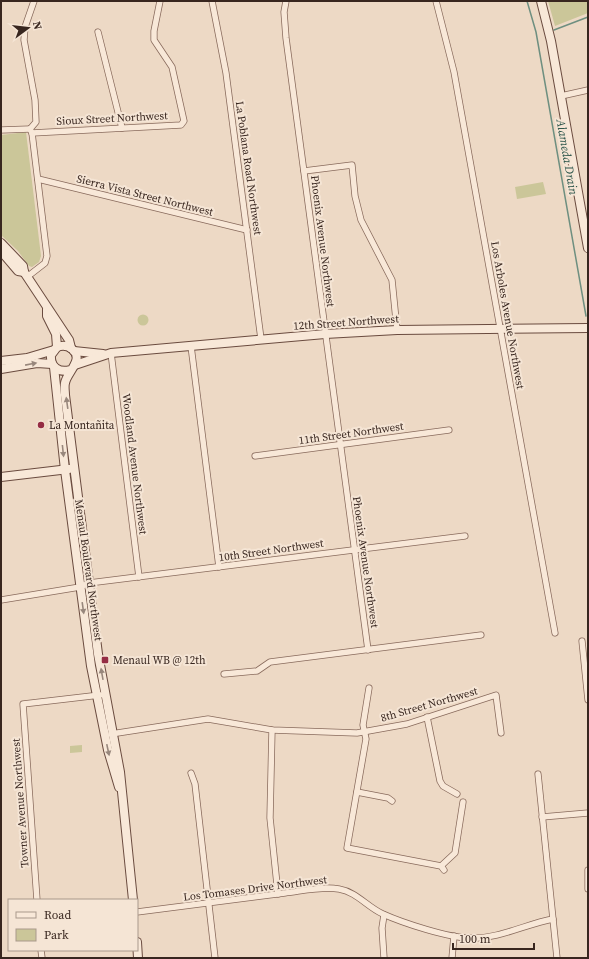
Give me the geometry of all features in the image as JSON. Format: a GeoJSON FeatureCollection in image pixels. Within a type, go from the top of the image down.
{"type":"FeatureCollection","features":[{"type":"Feature","properties":{"kind":"main road"},"geometry":{"type":"LineString","coordinates":[[541,1],[550,35],[588,248]]}},
{"type":"Feature","properties":{"kind":"main road"},"geometry":{"type":"LineString","coordinates":[[1,242],[23,266],[25,275],[47,309],[52,312],[69,340],[77,359],[65,382],[69,469],[1,477]]}},
{"type":"Feature","properties":{"kind":"main road"},"geometry":{"type":"LineString","coordinates":[[1,251],[18,271],[25,275]]}},
{"type":"Feature","properties":{"kind":"main road"},"geometry":{"type":"LineString","coordinates":[[47,309],[47,316],[56,334],[56,348],[51,355],[53,366]]}},
{"type":"Feature","properties":{"kind":"main road","name":"12th Street Northwest"},"geometry":{"type":"LineString","coordinates":[[73,349],[108,354],[261,339],[397,330],[588,328]]}},
{"type":"Feature","properties":{"kind":"main road"},"geometry":{"type":"LineString","coordinates":[[1,361],[36,356],[63,345],[73,349]]}},
{"type":"Feature","properties":{"kind":"main road","name":"12th Street Northwest"},"geometry":{"type":"LineString","coordinates":[[72,367],[108,354]]}},
{"type":"Feature","properties":{"kind":"main road"},"geometry":{"type":"LineString","coordinates":[[1,370],[37,363],[53,366],[62,371],[72,367]]}},
{"type":"Feature","properties":{"kind":"main road","name":"Menaul Boulevard Northwest"},"geometry":{"type":"LineString","coordinates":[[53,366],[89,583],[101,695]]}},
{"type":"Feature","properties":{"kind":"main road","name":"Menaul Boulevard Northwest"},"geometry":{"type":"LineString","coordinates":[[69,469],[80,587],[109,735],[120,772],[133,899]]}},
{"type":"Feature","properties":{"kind":"street"},"geometry":{"type":"LineString","coordinates":[[25,275],[45,263],[47,256],[31,131],[36,122],[35,100],[24,40],[25,27],[34,1]]}},
{"type":"Feature","properties":{"kind":"street","name":"Sioux Street Northwest"},"geometry":{"type":"LineString","coordinates":[[1,130],[31,131],[122,128],[181,124],[184,121],[172,67],[154,40],[154,31],[160,1]]}},
{"type":"Feature","properties":{"kind":"street","name":"La Poblana Road Northwest"},"geometry":{"type":"LineString","coordinates":[[212,1],[226,73],[261,339]]}},
{"type":"Feature","properties":{"kind":"street","name":"Phoenix Avenue Northwest"},"geometry":{"type":"LineString","coordinates":[[286,1],[284,12],[286,38],[368,650]]}},
{"type":"Feature","properties":{"kind":"street","name":"Los Arboles Avenue Northwest"},"geometry":{"type":"LineString","coordinates":[[436,1],[451,54],[555,634]]}},
{"type":"Feature","properties":{"kind":"street"},"geometry":{"type":"LineString","coordinates":[[98,32],[122,128]]}},
{"type":"Feature","properties":{"kind":"street"},"geometry":{"type":"LineString","coordinates":[[561,96],[588,90]]}},
{"type":"Feature","properties":{"kind":"street"},"geometry":{"type":"LineString","coordinates":[[304,171],[352,165],[355,196],[361,220],[392,280],[397,330]]}},
{"type":"Feature","properties":{"kind":"street","name":"Sierra Vista Street Northwest"},"geometry":{"type":"LineString","coordinates":[[38,179],[247,230]]}},
{"type":"Feature","properties":{"kind":"street"},"geometry":{"type":"LineString","coordinates":[[192,346],[219,567]]}},
{"type":"Feature","properties":{"kind":"street","name":"Woodland Avenue Northwest"},"geometry":{"type":"LineString","coordinates":[[108,354],[139,577]]}},
{"type":"Feature","properties":{"kind":"street","name":"11th Street Northwest"},"geometry":{"type":"LineString","coordinates":[[255,456],[449,430]]}},
{"type":"Feature","properties":{"kind":"street","name":"10th Street Northwest"},"geometry":{"type":"LineString","coordinates":[[1,600],[80,587],[89,583],[465,536]]}},
{"type":"Feature","properties":{"kind":"street"},"geometry":{"type":"LineString","coordinates":[[224,674],[257,671],[270,662],[481,635]]}},
{"type":"Feature","properties":{"kind":"street"},"geometry":{"type":"LineString","coordinates":[[582,641],[588,700]]}},
{"type":"Feature","properties":{"kind":"street"},"geometry":{"type":"LineString","coordinates":[[369,688],[363,725],[366,739],[347,848],[442,868],[455,853],[463,802]]}},
{"type":"Feature","properties":{"kind":"street","name":"Towner Avenue Northwest"},"geometry":{"type":"LineString","coordinates":[[37,899],[23,704],[101,695]]}},
{"type":"Feature","properties":{"kind":"street","name":"8th Street Northwest"},"geometry":{"type":"LineString","coordinates":[[109,735],[208,720],[272,730],[348,733],[365,732],[427,717],[496,695],[501,733]]}},
{"type":"Feature","properties":{"kind":"street"},"geometry":{"type":"LineString","coordinates":[[427,717],[440,781],[443,786],[457,794]]}},
{"type":"Feature","properties":{"kind":"street"},"geometry":{"type":"LineString","coordinates":[[272,730],[270,818],[278,894]]}},
{"type":"Feature","properties":{"kind":"street"},"geometry":{"type":"LineString","coordinates":[[191,774],[195,784],[208,903],[216,958]]}},
{"type":"Feature","properties":{"kind":"street"},"geometry":{"type":"LineString","coordinates":[[538,774],[558,958]]}},
{"type":"Feature","properties":{"kind":"street"},"geometry":{"type":"LineString","coordinates":[[357,792],[388,798],[392,801]]}},
{"type":"Feature","properties":{"kind":"street"},"geometry":{"type":"LineString","coordinates":[[542,817],[588,813]]}},
{"type":"Feature","properties":{"kind":"street"},"geometry":{"type":"LineString","coordinates":[[588,870],[588,890]]}},
{"type":"Feature","properties":{"kind":"street","name":"Los Tomases Drive Northwest"},"geometry":{"type":"LineString","coordinates":[[138,912],[338,888],[357,895],[370,908],[384,914],[454,936],[480,938],[553,919]]}},
{"type":"Feature","properties":{"kind":"street"},"geometry":{"type":"LineString","coordinates":[[384,914],[382,928],[384,958]]}},
{"type":"Feature","properties":{"kind":"street"},"geometry":{"type":"LineString","coordinates":[[452,958],[454,936]]}},
{"type":"Feature","properties":{"kind":"green space"},"geometry":{"type":"Polygon","coordinates":[[[548,1],[588,1],[588,13],[555,26],[548,1]]]}},
{"type":"Feature","properties":{"kind":"green space"},"geometry":{"type":"Polygon","coordinates":[[[26,132],[41,256],[39,262],[32,267],[29,266],[18,251],[1,235],[1,135],[26,132]]]}},
{"type":"Feature","properties":{"kind":"green space"},"geometry":{"type":"Polygon","coordinates":[[[543,182],[546,194],[517,199],[515,187],[543,182]]]}},
{"type":"Feature","properties":{"kind":"green space"},"geometry":{"type":"Polygon","coordinates":[[[141,315],[145,315],[147,316],[147,324],[141,325],[138,322],[138,318],[141,315]]]}},
{"type":"Feature","properties":{"kind":"green space"},"geometry":{"type":"Polygon","coordinates":[[[82,745],[82,752],[70,753],[70,746],[82,745]]]}},
{"type":"Feature","properties":{"kind":"waterway","name":"Alameda Drain"},"geometry":{"type":"LineString","coordinates":[[527,1],[536,32],[586,316]]}},
{"type":"Feature","properties":{"kind":"waterway"},"geometry":{"type":"LineString","coordinates":[[554,30],[588,17]]}},
{"type":"Feature","properties":{"kind":"place","name":"La Montañita"},"geometry":{"type":"Point","coordinates":[41,425]}},
{"type":"Feature","properties":{"kind":"place","name":"Menaul WB @ 12th"},"geometry":{"type":"Point","coordinates":[105,660]}}]}
